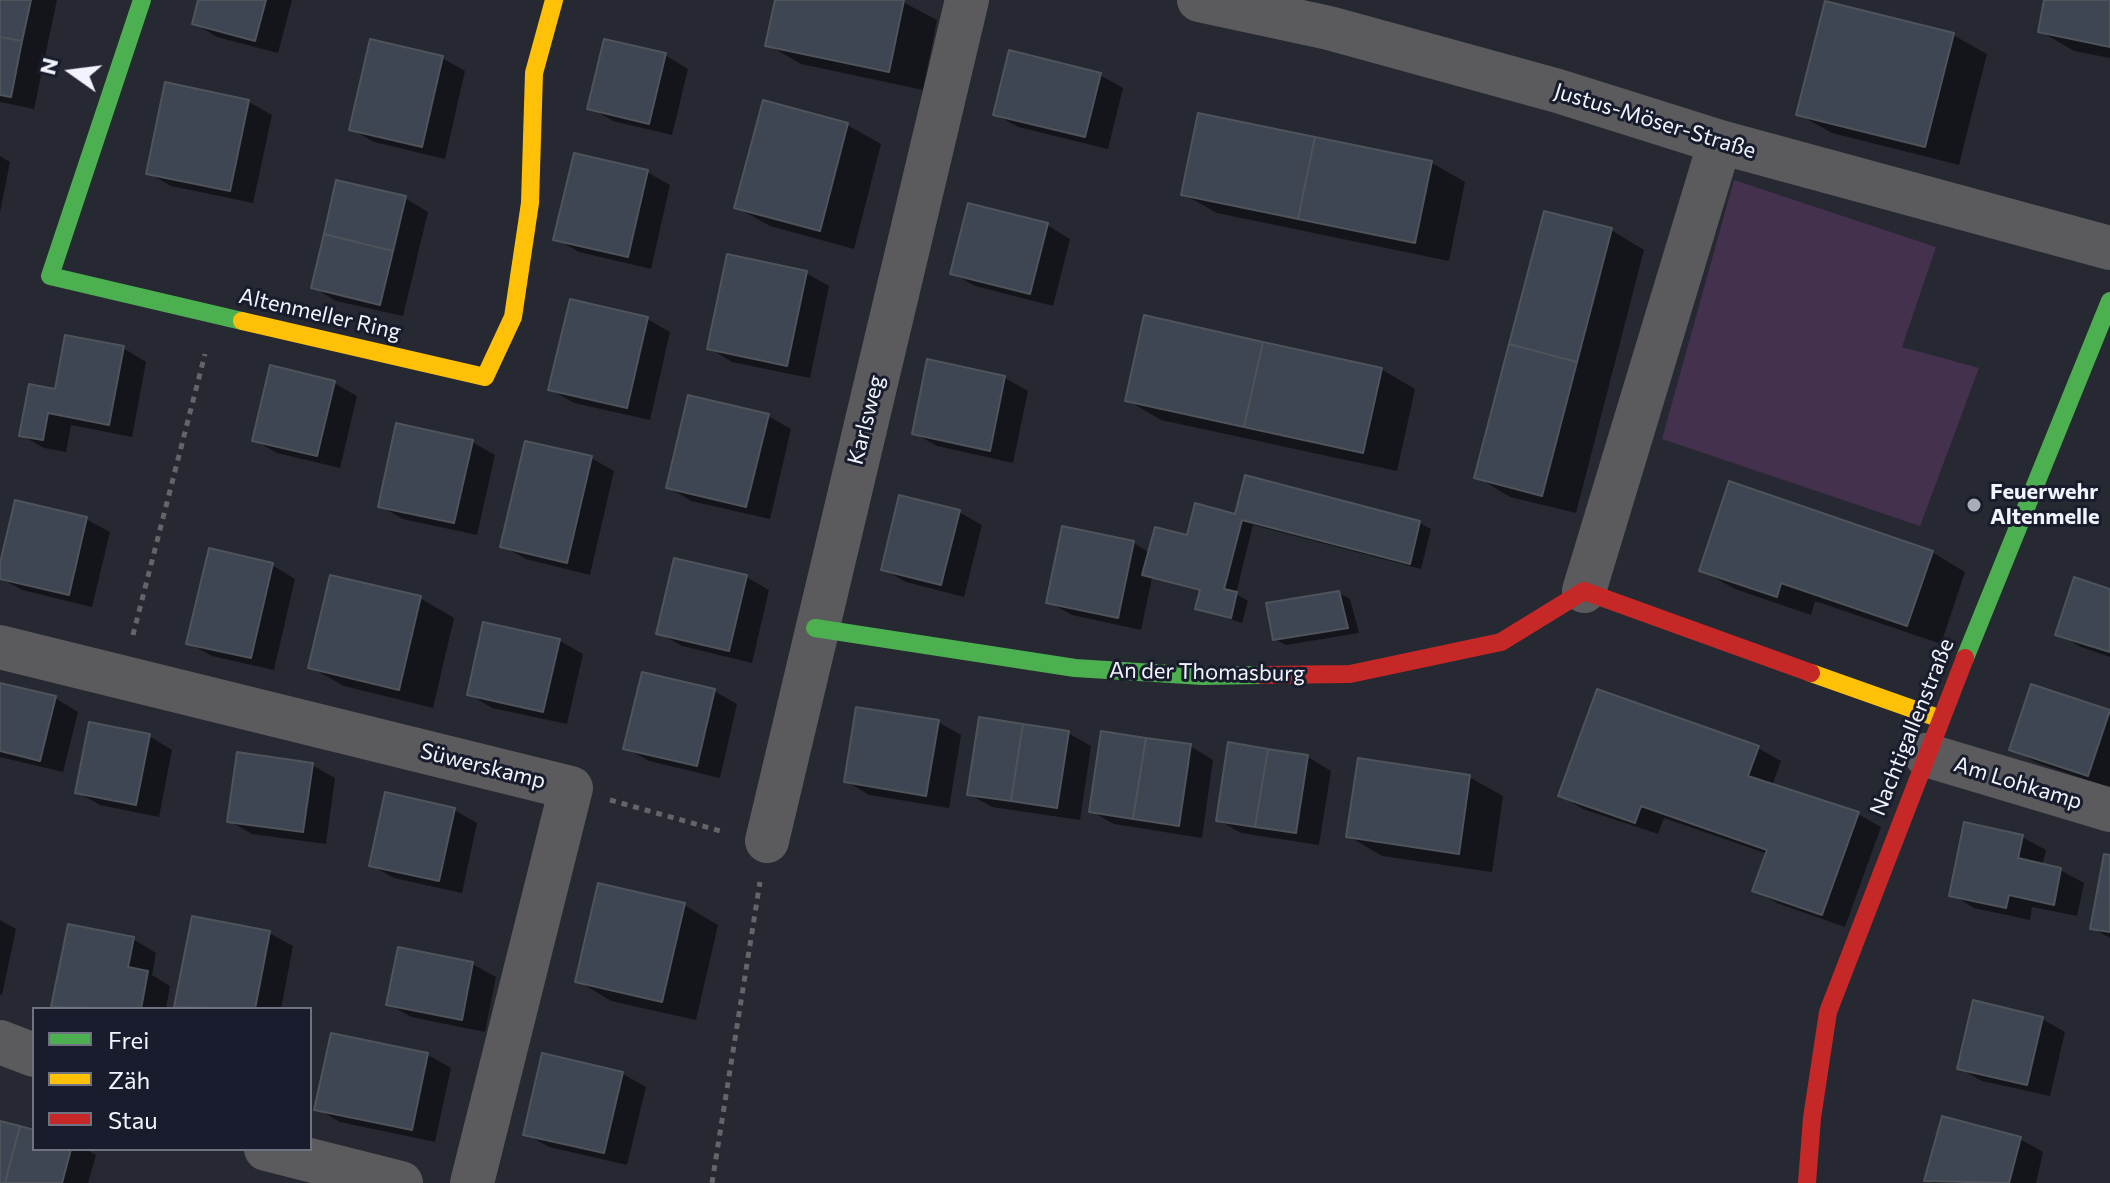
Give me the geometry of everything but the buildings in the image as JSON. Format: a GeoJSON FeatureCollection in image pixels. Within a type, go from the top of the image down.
{"type":"FeatureCollection","features":[{"type":"Feature","properties":{"kind":"street","name":"Altenmeller Ring"},"geometry":{"type":"LineString","coordinates":[[142,0],[50,276],[485,377],[513,317],[530,203],[534,73],[554,0]]}},
{"type":"Feature","properties":{"kind":"street","name":"Karlsweg"},"geometry":{"type":"LineString","coordinates":[[767,841],[815,628],[967,0]]}},
{"type":"Feature","properties":{"kind":"street","name":"Justus-Möser-Straße"},"geometry":{"type":"LineString","coordinates":[[1199,0],[1329,28],[1558,91],[1720,142],[2110,248]]}},
{"type":"Feature","properties":{"kind":"street"},"geometry":{"type":"LineString","coordinates":[[1720,142],[1584,591],[1934,737]]}},
{"type":"Feature","properties":{"kind":"street","name":"Nachtigallenstraße"},"geometry":{"type":"LineString","coordinates":[[1807,1183],[1812,1118],[1828,1012],[1934,737],[2110,301]]}},
{"type":"Feature","properties":{"kind":"street","name":"An der Thomasburg"},"geometry":{"type":"LineString","coordinates":[[815,628],[1075,668],[1202,676],[1350,674],[1501,642],[1584,591]]}},
{"type":"Feature","properties":{"kind":"street","name":"Süwerskamp"},"geometry":{"type":"LineString","coordinates":[[0,647],[571,788],[472,1183]]}},
{"type":"Feature","properties":{"kind":"street","name":"Am Lohkamp"},"geometry":{"type":"LineString","coordinates":[[1934,737],[2110,810]]}},
{"type":"Feature","properties":{"kind":"street"},"geometry":{"type":"LineString","coordinates":[[0,1042],[32,1054]]}},
{"type":"Feature","properties":{"kind":"street"},"geometry":{"type":"LineString","coordinates":[[274,1151],[401,1183]]}},
{"type":"Feature","properties":{"kind":"path"},"geometry":{"type":"LineString","coordinates":[[122,677],[216,315]]}},
{"type":"Feature","properties":{"kind":"path"},"geometry":{"type":"LineString","coordinates":[[571,788],[767,841],[712,1183]]}},
{"type":"Feature","properties":{"kind":"shaded area"},"geometry":{"type":"Polygon","coordinates":[[[1734,180],[1936,247],[1902,347],[1979,368],[1920,526],[1662,439],[1734,180]]]}},
{"type":"Feature","properties":{"kind":"traffic: fast"},"geometry":{"type":"LineString","coordinates":[[142,0],[50,276],[242,321]]}},
{"type":"Feature","properties":{"kind":"traffic: fast"},"geometry":{"type":"LineString","coordinates":[[1965,658],[2110,301]]}},
{"type":"Feature","properties":{"kind":"traffic: fast"},"geometry":{"type":"LineString","coordinates":[[815,628],[1075,668],[1202,676],[1262,675]]}},
{"type":"Feature","properties":{"kind":"traffic: slow"},"geometry":{"type":"LineString","coordinates":[[242,321],[485,377],[513,317],[530,203],[534,73],[554,0]]}},
{"type":"Feature","properties":{"kind":"traffic: slow"},"geometry":{"type":"LineString","coordinates":[[1811,673],[1941,719]]}},
{"type":"Feature","properties":{"kind":"traffic: jam"},"geometry":{"type":"LineString","coordinates":[[1262,675],[1350,674],[1501,642],[1584,591],[1811,673]]}},
{"type":"Feature","properties":{"kind":"traffic: jam"},"geometry":{"type":"LineString","coordinates":[[1807,1183],[1812,1118],[1828,1012],[1965,658]]}},
{"type":"Feature","properties":{"kind":"place","name":"Feuerwehr Altenmelle"},"geometry":{"type":"Point","coordinates":[1974,505]}}]}
